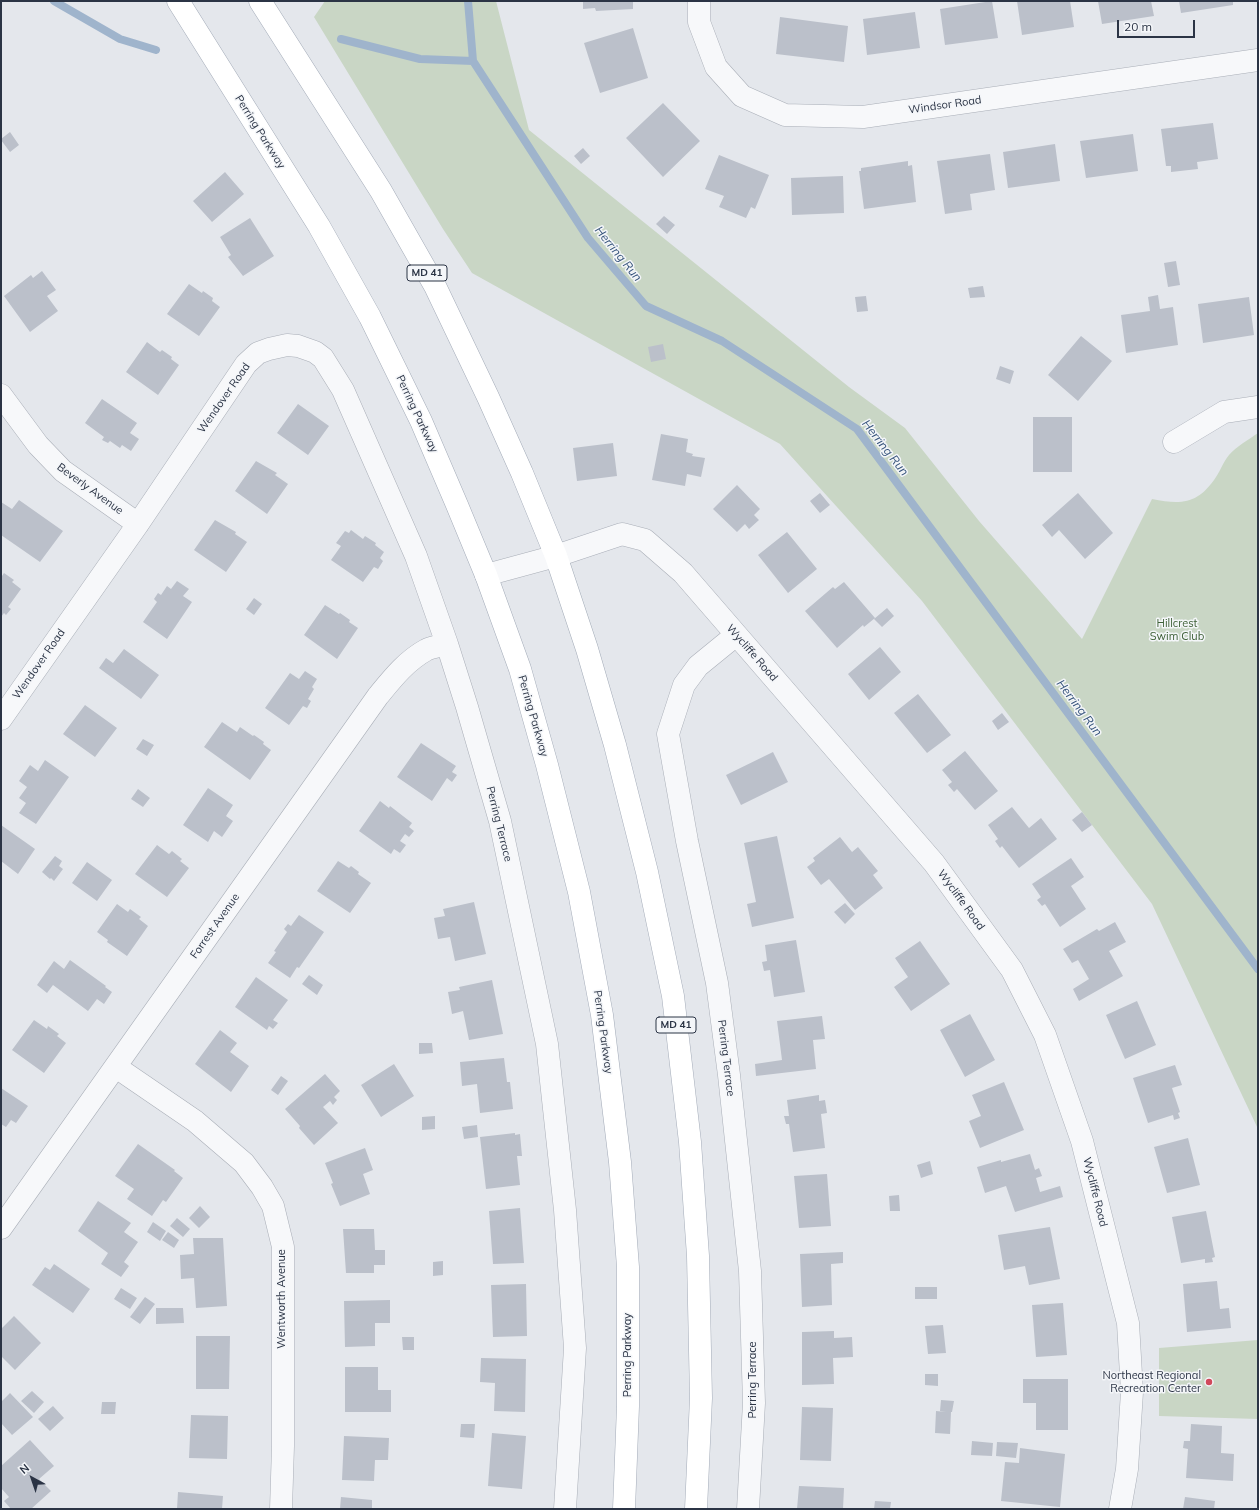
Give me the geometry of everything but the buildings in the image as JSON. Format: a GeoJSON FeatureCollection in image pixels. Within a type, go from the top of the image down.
{"type":"FeatureCollection","features":[{"type":"Feature","properties":{"kind":"main road","name":"Perring Parkway"},"geometry":{"type":"LineString","coordinates":[[178,1],[319,226],[370,317],[421,420],[486,575],[520,669],[547,765],[579,892],[602,1015],[620,1162],[628,1267],[628,1406],[624,1509]]}},
{"type":"Feature","properties":{"kind":"main road","name":"MD 41"},"geometry":{"type":"LineString","coordinates":[[262,3],[381,191],[435,286],[488,397],[522,473],[556,556],[587,648],[615,745],[647,872],[672,996],[690,1142],[698,1256],[701,1398],[696,1509]]}},
{"type":"Feature","properties":{"kind":"street","name":"Windsor Road"},"geometry":{"type":"LineString","coordinates":[[698,1],[699,22],[716,67],[742,96],[784,115],[863,116],[1258,60]]}},
{"type":"Feature","properties":{"kind":"street","name":"Wendover Road"},"geometry":{"type":"LineString","coordinates":[[1,718],[138,524],[246,364],[258,354],[269,349],[287,345],[298,346],[315,352],[323,358],[343,390],[416,556],[447,644]]}},
{"type":"Feature","properties":{"kind":"street","name":"Beverly Avenue"},"geometry":{"type":"LineString","coordinates":[[1,395],[38,445],[63,471],[138,524]]}},
{"type":"Feature","properties":{"kind":"street"},"geometry":{"type":"LineString","coordinates":[[1174,442],[1224,412],[1258,407]]}},
{"type":"Feature","properties":{"kind":"street","name":"Wycliffe Road"},"geometry":{"type":"LineString","coordinates":[[486,575],[556,556],[622,534],[645,540],[682,573],[934,863],[1012,970],[1045,1035],[1082,1141],[1128,1323],[1132,1392],[1127,1469],[1120,1509]]}},
{"type":"Feature","properties":{"kind":"street","name":"Perring Terrace"},"geometry":{"type":"LineString","coordinates":[[736,635],[698,666],[684,685],[668,734],[687,841],[716,983],[750,1271],[754,1403],[748,1509]]}},
{"type":"Feature","properties":{"kind":"street","name":"Forrest Avenue"},"geometry":{"type":"LineString","coordinates":[[1,1228],[378,696],[391,680],[413,659],[427,650],[447,644]]}},
{"type":"Feature","properties":{"kind":"street","name":"Perring Terrace"},"geometry":{"type":"LineString","coordinates":[[447,644],[500,821],[547,1044],[566,1210],[575,1348],[565,1509]]}},
{"type":"Feature","properties":{"kind":"street","name":"Wentworth Avenue"},"geometry":{"type":"LineString","coordinates":[[116,1067],[194,1122],[244,1163],[262,1187],[273,1206],[283,1247],[283,1446],[281,1509]]}},
{"type":"Feature","properties":{"kind":"green space","name":"Hillcrest Swim Club"},"geometry":{"type":"Polygon","coordinates":[[[325,1],[496,1],[529,130],[849,387],[905,428],[979,521],[1082,639],[1152,499],[1181,502],[1203,493],[1218,474],[1232,452],[1258,433],[1258,1129],[1152,904],[922,601],[780,444],[472,273],[443,229],[314,17],[325,1]]]}},
{"type":"Feature","properties":{"kind":"green space","name":"Northeast Regional Recreation Center"},"geometry":{"type":"Polygon","coordinates":[[[1258,1340],[1258,1419],[1159,1416],[1159,1348],[1258,1340]]]}},
{"type":"Feature","properties":{"kind":"waterway","name":"Herring Run"},"geometry":{"type":"LineString","coordinates":[[54,1],[120,39],[156,50]]}},
{"type":"Feature","properties":{"kind":"waterway","name":"Herring Run"},"geometry":{"type":"LineString","coordinates":[[468,1],[473,61],[588,238],[646,306],[722,341],[857,429],[1258,969]]}},
{"type":"Feature","properties":{"kind":"waterway","name":"Herring Run"},"geometry":{"type":"LineString","coordinates":[[341,39],[420,59],[473,61]]}},
{"type":"Feature","properties":{"kind":"place","name":"Northeast Regional Recreation Center"},"geometry":{"type":"Point","coordinates":[1209,1382]}}]}
